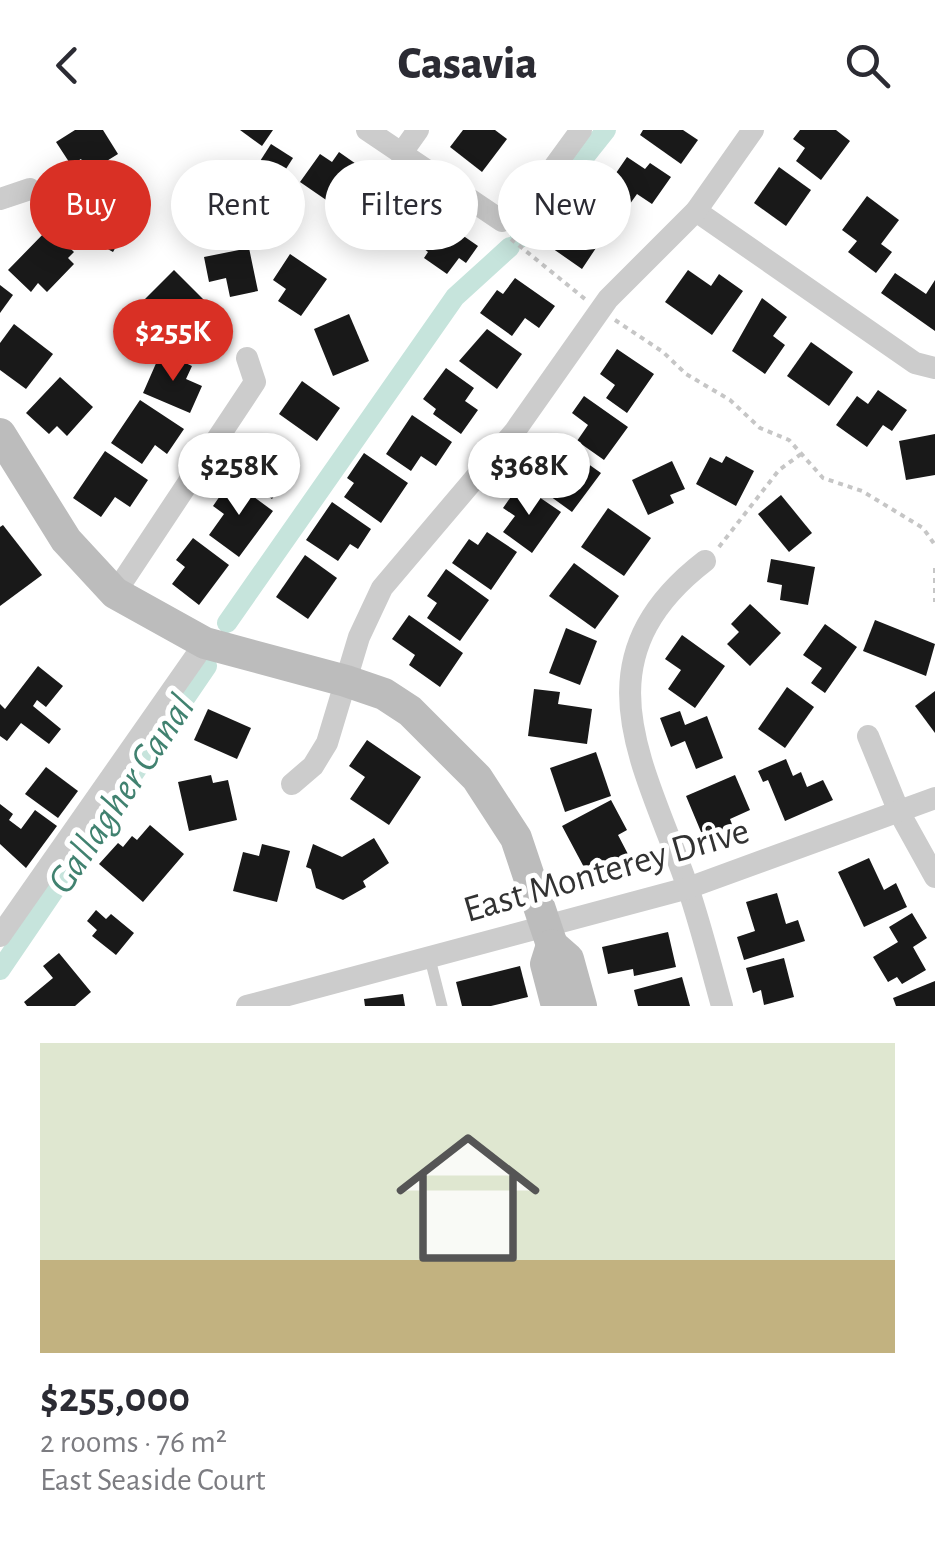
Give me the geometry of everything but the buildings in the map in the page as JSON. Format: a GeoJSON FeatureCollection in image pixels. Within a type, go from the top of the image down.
{"type":"FeatureCollection","features":[{"type":"Feature","properties":{"kind":"street"},"geometry":{"type":"LineString","coordinates":[[367,130],[498,218]]}},
{"type":"Feature","properties":{"kind":"street"},"geometry":{"type":"LineString","coordinates":[[401,154],[418,130]]}},
{"type":"Feature","properties":{"kind":"street"},"geometry":{"type":"LineString","coordinates":[[559,160],[581,130]]}},
{"type":"Feature","properties":{"kind":"street"},"geometry":{"type":"LineString","coordinates":[[292,784],[327,743],[369,612],[407,554],[515,431],[608,299],[696,211],[753,130]]}},
{"type":"Feature","properties":{"kind":"street"},"geometry":{"type":"LineString","coordinates":[[0,198],[30,189]]}},
{"type":"Feature","properties":{"kind":"street"},"geometry":{"type":"LineString","coordinates":[[696,211],[916,363],[935,368]]}},
{"type":"Feature","properties":{"kind":"street"},"geometry":{"type":"LineString","coordinates":[[114,593],[255,382],[247,358]]}},
{"type":"Feature","properties":{"kind":"street"},"geometry":{"type":"LineString","coordinates":[[0,434],[9,473],[114,593],[204,643],[346,681],[384,694],[410,710],[477,778],[516,838],[549,934],[568,959],[581,1006]]}},
{"type":"Feature","properties":{"kind":"street"},"geometry":{"type":"LineString","coordinates":[[705,561],[672,586],[658,608],[637,652],[632,682],[635,751],[688,888],[722,1006]]}},
{"type":"Feature","properties":{"kind":"street"},"geometry":{"type":"LineString","coordinates":[[0,936],[204,643]]}},
{"type":"Feature","properties":{"kind":"street"},"geometry":{"type":"LineString","coordinates":[[868,736],[899,812],[935,877]]}},
{"type":"Feature","properties":{"kind":"street","name":"East Monterey Drive"},"geometry":{"type":"LineString","coordinates":[[248,1006],[292,999],[428,955],[549,934],[935,798]]}},
{"type":"Feature","properties":{"kind":"street"},"geometry":{"type":"LineString","coordinates":[[549,934],[546,964],[557,1006]]}},
{"type":"Feature","properties":{"kind":"lane"},"geometry":{"type":"LineString","coordinates":[[428,955],[442,1006]]}},
{"type":"Feature","properties":{"kind":"path"},"geometry":{"type":"LineString","coordinates":[[524,250],[589,302]]}},
{"type":"Feature","properties":{"kind":"path"},"geometry":{"type":"LineString","coordinates":[[612,319],[663,352],[694,380],[730,400],[760,428],[789,440],[829,482],[862,491],[923,528],[935,545]]}},
{"type":"Feature","properties":{"kind":"path"},"geometry":{"type":"LineString","coordinates":[[705,561],[754,508],[779,470],[802,454]]}},
{"type":"Feature","properties":{"kind":"path"},"geometry":{"type":"LineString","coordinates":[[935,568],[935,602]]}},
{"type":"Feature","properties":{"kind":"waterway","name":"Gallagher Canal"},"geometry":{"type":"LineString","coordinates":[[582,160],[606,130]]}},
{"type":"Feature","properties":{"kind":"waterway","name":"Gallagher Canal"},"geometry":{"type":"LineString","coordinates":[[227,623],[455,297],[507,250]]}},
{"type":"Feature","properties":{"kind":"waterway","name":"Gallagher Canal"},"geometry":{"type":"LineString","coordinates":[[0,970],[207,666]]}}]}
